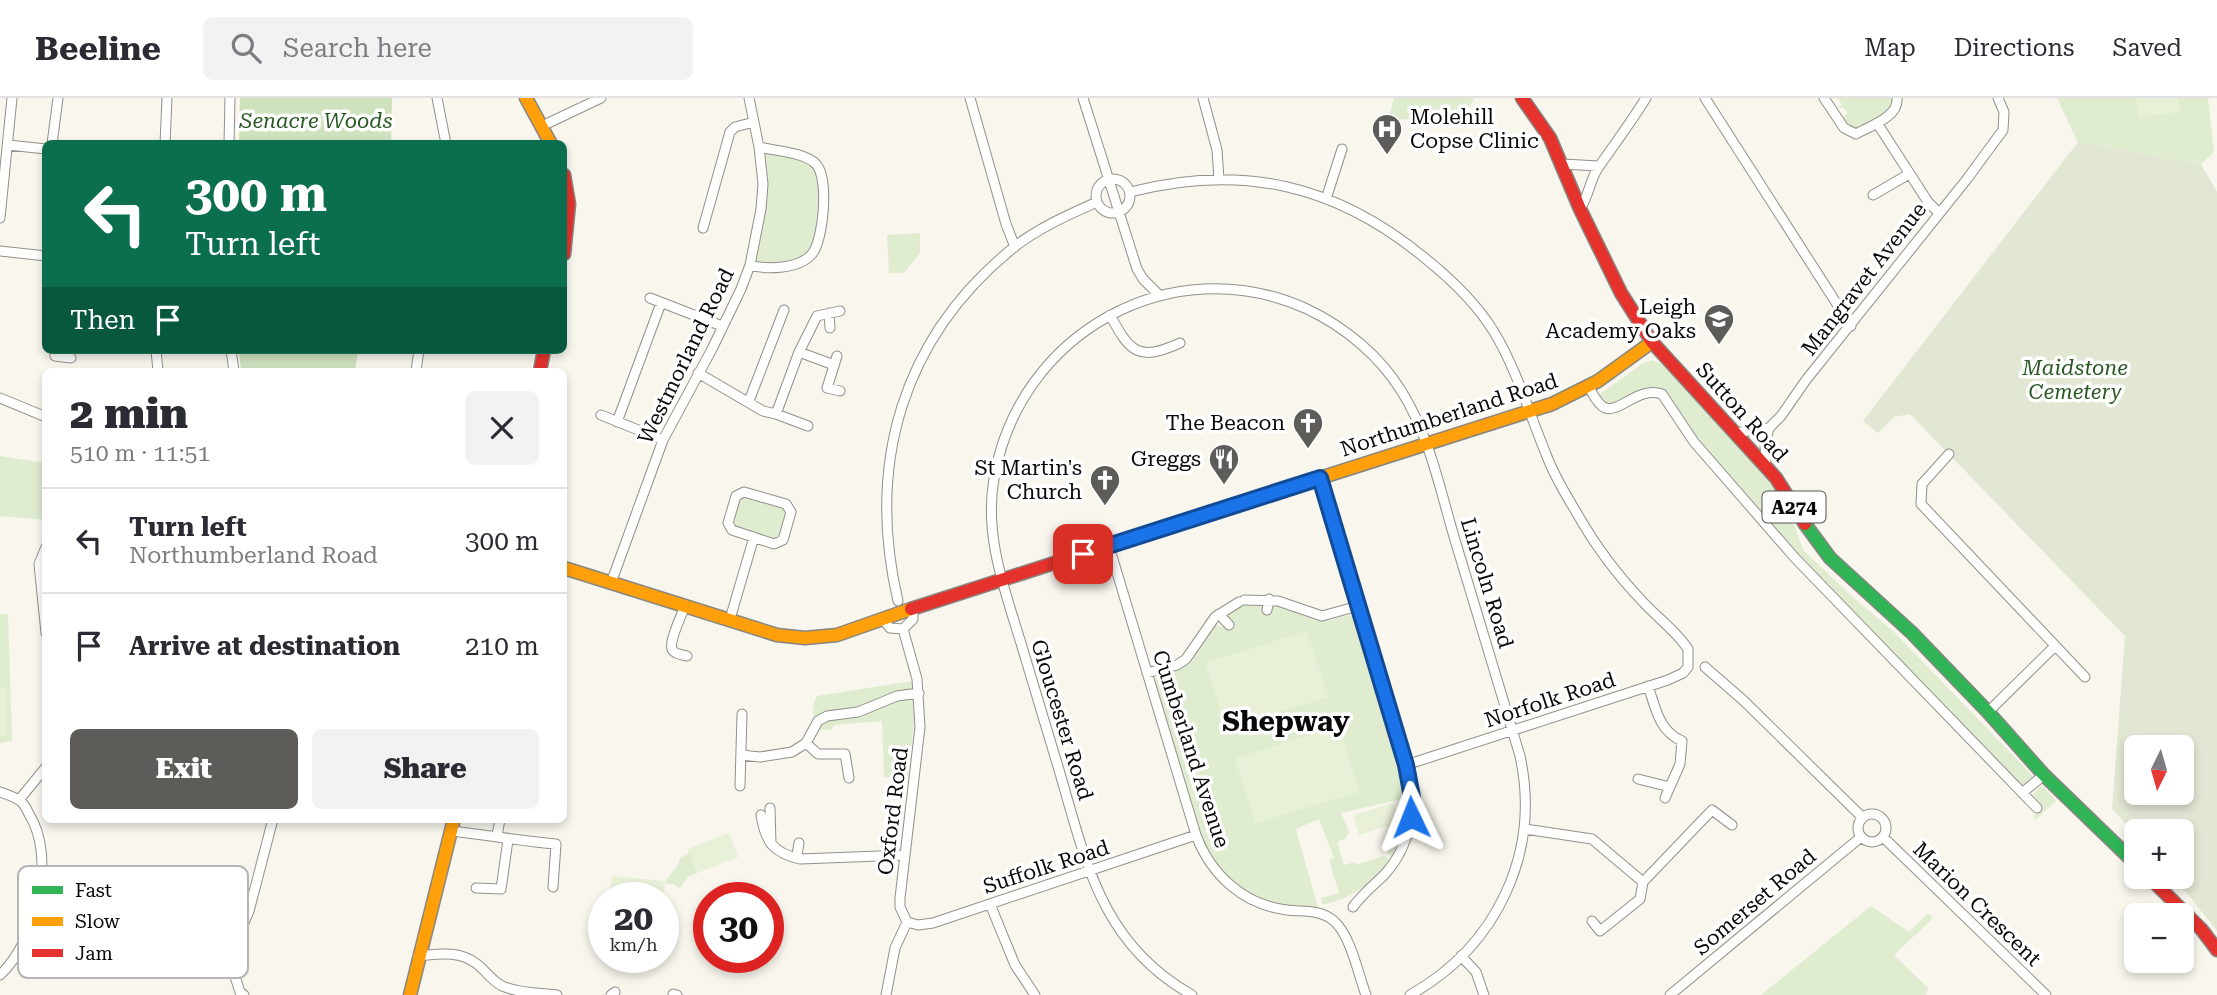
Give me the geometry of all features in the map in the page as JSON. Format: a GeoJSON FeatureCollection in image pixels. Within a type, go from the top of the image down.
{"type":"FeatureCollection","features":[{"type":"Feature","properties":{"kind":"street"},"geometry":{"type":"LineString","coordinates":[[0,218],[12,98]]}},
{"type":"Feature","properties":{"kind":"street"},"geometry":{"type":"LineString","coordinates":[[53,140],[58,98]]}},
{"type":"Feature","properties":{"kind":"street"},"geometry":{"type":"LineString","coordinates":[[165,140],[167,98]]}},
{"type":"Feature","properties":{"kind":"street"},"geometry":{"type":"LineString","coordinates":[[229,140],[230,98]]}},
{"type":"Feature","properties":{"kind":"street"},"geometry":{"type":"LineString","coordinates":[[437,98],[445,140]]}},
{"type":"Feature","properties":{"kind":"street"},"geometry":{"type":"LineString","coordinates":[[526,98],[549,140]]}},
{"type":"Feature","properties":{"kind":"street"},"geometry":{"type":"LineString","coordinates":[[542,126],[601,98]]}},
{"type":"Feature","properties":{"kind":"street","name":"Westmorland Road"},"geometry":{"type":"LineString","coordinates":[[611,583],[663,440],[741,289],[750,265],[763,184],[749,98]]}},
{"type":"Feature","properties":{"kind":"street"},"geometry":{"type":"LineString","coordinates":[[970,98],[1015,247]]}},
{"type":"Feature","properties":{"kind":"street"},"geometry":{"type":"LineString","coordinates":[[1083,98],[1137,269],[1159,295]]}},
{"type":"Feature","properties":{"kind":"street"},"geometry":{"type":"LineString","coordinates":[[1203,98],[1217,150],[1219,179]]}},
{"type":"Feature","properties":{"kind":"street","name":"Sutton Road"},"geometry":{"type":"LineString","coordinates":[[1522,98],[1550,138],[1580,209],[1621,293],[1652,342],[1776,478],[1830,558],[1912,633],[2044,775],[2124,852]]}},
{"type":"Feature","properties":{"kind":"street"},"geometry":{"type":"LineString","coordinates":[[1580,209],[1599,166],[1646,98]]}},
{"type":"Feature","properties":{"kind":"street"},"geometry":{"type":"LineString","coordinates":[[1705,98],[1851,326]]}},
{"type":"Feature","properties":{"kind":"street"},"geometry":{"type":"LineString","coordinates":[[1824,98],[1849,132],[1856,134],[1894,111],[1898,105],[1897,98]]}},
{"type":"Feature","properties":{"kind":"street","name":"Mangravet Avenue"},"geometry":{"type":"LineString","coordinates":[[1769,428],[2000,136],[2005,122],[1998,98]]}},
{"type":"Feature","properties":{"kind":"street"},"geometry":{"type":"LineString","coordinates":[[708,223],[730,132],[736,127],[754,122]]}},
{"type":"Feature","properties":{"kind":"street"},"geometry":{"type":"LineString","coordinates":[[1877,123],[1928,202],[1939,213]]}},
{"type":"Feature","properties":{"kind":"street"},"geometry":{"type":"LineString","coordinates":[[8,145],[42,149]]}},
{"type":"Feature","properties":{"kind":"street"},"geometry":{"type":"LineString","coordinates":[[750,265],[761,268],[791,265],[811,254],[820,225],[824,187],[822,173],[814,162],[759,147]]}},
{"type":"Feature","properties":{"kind":"street"},"geometry":{"type":"LineString","coordinates":[[1326,199],[1342,149]]}},
{"type":"Feature","properties":{"kind":"street"},"geometry":{"type":"LineString","coordinates":[[1562,164],[1599,166]]}},
{"type":"Feature","properties":{"kind":"street"},"geometry":{"type":"LineString","coordinates":[[1873,195],[1909,174]]}},
{"type":"Feature","properties":{"kind":"street"},"geometry":{"type":"LineString","coordinates":[[1108,179],[1122,182],[1130,192],[1128,202],[1118,211],[1104,211],[1097,202],[1098,190],[1108,179]]}},
{"type":"Feature","properties":{"kind":"street"},"geometry":{"type":"LineString","coordinates":[[1130,192],[1161,184],[1219,179],[1284,186],[1326,199],[1375,220],[1457,284],[1493,330],[1531,410]]}},
{"type":"Feature","properties":{"kind":"street"},"geometry":{"type":"LineString","coordinates":[[567,184],[567,228]]}},
{"type":"Feature","properties":{"kind":"street"},"geometry":{"type":"LineString","coordinates":[[898,601],[889,557],[886,500],[894,435],[922,354],[953,308],[980,278],[1015,247],[1050,224],[1097,202]]}},
{"type":"Feature","properties":{"kind":"street"},"geometry":{"type":"LineString","coordinates":[[0,251],[42,256]]}},
{"type":"Feature","properties":{"kind":"street","name":"Lincoln Road"},"geometry":{"type":"LineString","coordinates":[[1159,295],[1216,289],[1258,293],[1285,300],[1331,322],[1357,340],[1395,381],[1427,444],[1513,732],[1526,784],[1525,829],[1517,864],[1504,899],[1483,932],[1461,956],[1410,995]]}},
{"type":"Feature","properties":{"kind":"street","name":"Gloucester Road"},"geometry":{"type":"LineString","coordinates":[[1159,295],[1110,315],[1074,338],[1050,360],[1029,386],[1007,430],[998,458],[992,491],[992,528],[1002,580],[1090,871],[1105,908],[1126,939],[1155,970],[1192,995]]}},
{"type":"Feature","properties":{"kind":"street"},"geometry":{"type":"LineString","coordinates":[[650,298],[722,326]]}},
{"type":"Feature","properties":{"kind":"street"},"geometry":{"type":"LineString","coordinates":[[617,422],[661,303]]}},
{"type":"Feature","properties":{"kind":"street"},"geometry":{"type":"LineString","coordinates":[[749,401],[783,310]]}},
{"type":"Feature","properties":{"kind":"street"},"geometry":{"type":"LineString","coordinates":[[776,414],[799,352],[817,316],[840,311]]}},
{"type":"Feature","properties":{"kind":"street"},"geometry":{"type":"LineString","coordinates":[[829,313],[830,328]]}},
{"type":"Feature","properties":{"kind":"street"},"geometry":{"type":"LineString","coordinates":[[1110,315],[1123,339],[1136,351],[1168,353],[1180,343]]}},
{"type":"Feature","properties":{"kind":"street","name":"Northumberland Road"},"geometry":{"type":"LineString","coordinates":[[567,569],[777,635],[805,638],[837,635],[882,618],[1552,404],[1588,387],[1652,342]]}},
{"type":"Feature","properties":{"kind":"street"},"geometry":{"type":"LineString","coordinates":[[799,352],[835,360],[827,388],[840,391]]}},
{"type":"Feature","properties":{"kind":"street"},"geometry":{"type":"LineString","coordinates":[[55,354],[71,358]]}},
{"type":"Feature","properties":{"kind":"street"},"geometry":{"type":"LineString","coordinates":[[698,373],[763,411],[808,426]]}},
{"type":"Feature","properties":{"kind":"street"},"geometry":{"type":"LineString","coordinates":[[1588,387],[1602,407],[1608,409],[1619,407],[1644,392],[1658,392],[1667,399],[1694,442],[1795,558],[2037,808]]}},
{"type":"Feature","properties":{"kind":"street"},"geometry":{"type":"LineString","coordinates":[[0,398],[42,415]]}},
{"type":"Feature","properties":{"kind":"street","name":"Norfolk Road"},"geometry":{"type":"LineString","coordinates":[[1406,765],[1648,686],[1683,673],[1689,664],[1686,645],[1630,588],[1586,530],[1554,473],[1531,410]]}},
{"type":"Feature","properties":{"kind":"street"},"geometry":{"type":"LineString","coordinates":[[601,415],[663,440]]}},
{"type":"Feature","properties":{"kind":"street"},"geometry":{"type":"LineString","coordinates":[[1734,433],[1769,428],[1766,467]]}},
{"type":"Feature","properties":{"kind":"street"},"geometry":{"type":"LineString","coordinates":[[1949,454],[1922,484],[1921,504],[2085,677]]}},
{"type":"Feature","properties":{"kind":"street"},"geometry":{"type":"LineString","coordinates":[[1320,478],[1406,765],[1412,797],[1407,834],[1392,866],[1361,895],[1353,907]]}},
{"type":"Feature","properties":{"kind":"street"},"geometry":{"type":"LineString","coordinates":[[744,492],[786,504],[790,508],[783,540],[774,544],[754,537],[729,527],[739,493],[744,492]]}},
{"type":"Feature","properties":{"kind":"street"},"geometry":{"type":"LineString","coordinates":[[730,619],[754,537]]}},
{"type":"Feature","properties":{"kind":"street","name":"Cumberland Avenue"},"geometry":{"type":"LineString","coordinates":[[1109,546],[1196,835],[1214,870],[1244,896],[1279,909],[1322,914],[1336,923],[1346,939],[1366,995]]}},
{"type":"Feature","properties":{"kind":"street"},"geometry":{"type":"LineString","coordinates":[[42,558],[42,583]]}},
{"type":"Feature","properties":{"kind":"street"},"geometry":{"type":"LineString","coordinates":[[1147,673],[1186,659],[1219,614],[1242,601],[1269,599],[1322,616],[1358,606]]}},
{"type":"Feature","properties":{"kind":"street"},"geometry":{"type":"LineString","coordinates":[[1267,610],[1269,599]]}},
{"type":"Feature","properties":{"kind":"street"},"geometry":{"type":"LineString","coordinates":[[685,606],[672,649],[687,656]]}},
{"type":"Feature","properties":{"kind":"street"},"geometry":{"type":"LineString","coordinates":[[882,618],[890,628],[904,629],[913,619],[913,608]]}},
{"type":"Feature","properties":{"kind":"street"},"geometry":{"type":"LineString","coordinates":[[1219,614],[1229,625]]}},
{"type":"Feature","properties":{"kind":"street","name":"Oxford Road"},"geometry":{"type":"LineString","coordinates":[[904,629],[919,693],[920,741],[900,903],[907,922]]}},
{"type":"Feature","properties":{"kind":"street"},"geometry":{"type":"LineString","coordinates":[[1988,712],[2055,646]]}},
{"type":"Feature","properties":{"kind":"street","name":"Marion Crescent"},"geometry":{"type":"LineString","coordinates":[[1705,667],[1744,701],[1863,818],[1873,814],[1883,818],[1887,829],[1883,837],[1871,842],[1861,837]]}},
{"type":"Feature","properties":{"kind":"street"},"geometry":{"type":"LineString","coordinates":[[1648,686],[1662,726],[1667,733],[1682,741],[1680,764],[1665,798]]}},
{"type":"Feature","properties":{"kind":"street"},"geometry":{"type":"LineString","coordinates":[[741,755],[760,757],[792,752],[806,743],[818,721],[827,716],[858,712],[897,696],[919,693]]}},
{"type":"Feature","properties":{"kind":"street"},"geometry":{"type":"LineString","coordinates":[[740,786],[742,714]]}},
{"type":"Feature","properties":{"kind":"street"},"geometry":{"type":"LineString","coordinates":[[806,743],[818,754],[845,754],[849,778]]}},
{"type":"Feature","properties":{"kind":"street"},"geometry":{"type":"LineString","coordinates":[[19,800],[42,772]]}},
{"type":"Feature","properties":{"kind":"street"},"geometry":{"type":"LineString","coordinates":[[2022,793],[2044,775]]}},
{"type":"Feature","properties":{"kind":"street"},"geometry":{"type":"LineString","coordinates":[[1638,779],[1670,787]]}},
{"type":"Feature","properties":{"kind":"street"},"geometry":{"type":"LineString","coordinates":[[0,792],[19,800],[35,823],[41,849],[41,866]]}},
{"type":"Feature","properties":{"kind":"street"},"geometry":{"type":"LineString","coordinates":[[1592,921],[1600,931],[1640,899],[1643,882],[1709,806],[1732,825]]}},
{"type":"Feature","properties":{"kind":"street"},"geometry":{"type":"LineString","coordinates":[[771,808],[771,844]]}},
{"type":"Feature","properties":{"kind":"street"},"geometry":{"type":"LineString","coordinates":[[761,816],[764,835],[786,856],[800,859],[905,855]]}},
{"type":"Feature","properties":{"kind":"street"},"geometry":{"type":"LineString","coordinates":[[1861,837],[1858,826],[1863,818]]}},
{"type":"Feature","properties":{"kind":"street"},"geometry":{"type":"LineString","coordinates":[[248,913],[272,823]]}},
{"type":"Feature","properties":{"kind":"street"},"geometry":{"type":"LineString","coordinates":[[497,836],[499,823]]}},
{"type":"Feature","properties":{"kind":"street"},"geometry":{"type":"LineString","coordinates":[[410,995],[453,825],[508,840],[556,844],[554,887]]}},
{"type":"Feature","properties":{"kind":"street"},"geometry":{"type":"LineString","coordinates":[[1525,829],[1592,839],[1643,882]]}},
{"type":"Feature","properties":{"kind":"street","name":"Suffolk Road"},"geometry":{"type":"LineString","coordinates":[[907,922],[918,925],[933,923],[1196,835]]}},
{"type":"Feature","properties":{"kind":"street","name":"Somerset Road"},"geometry":{"type":"LineString","coordinates":[[1670,995],[1861,837]]}},
{"type":"Feature","properties":{"kind":"street","name":"Marion Crescent"},"geometry":{"type":"LineString","coordinates":[[1883,837],[2046,995]]}},
{"type":"Feature","properties":{"kind":"street"},"geometry":{"type":"LineString","coordinates":[[476,888],[501,889],[508,840]]}},
{"type":"Feature","properties":{"kind":"street"},"geometry":{"type":"LineString","coordinates":[[799,843],[797,855],[800,859]]}},
{"type":"Feature","properties":{"kind":"street"},"geometry":{"type":"LineString","coordinates":[[2161,889],[2202,930],[2217,950]]}},
{"type":"Feature","properties":{"kind":"street"},"geometry":{"type":"LineString","coordinates":[[990,904],[1015,965],[1035,995]]}},
{"type":"Feature","properties":{"kind":"street"},"geometry":{"type":"LineString","coordinates":[[886,995],[895,948],[907,922]]}},
{"type":"Feature","properties":{"kind":"street"},"geometry":{"type":"LineString","coordinates":[[0,975],[18,951]]}},
{"type":"Feature","properties":{"kind":"street"},"geometry":{"type":"LineString","coordinates":[[418,956],[449,953],[464,956],[505,987],[557,995]]}},
{"type":"Feature","properties":{"kind":"street"},"geometry":{"type":"LineString","coordinates":[[1461,956],[1476,972],[1484,995]]}},
{"type":"Feature","properties":{"kind":"green space","name":"Senacre Woods"},"geometry":{"type":"Polygon","coordinates":[[[240,98],[392,98],[391,140],[239,140],[240,98]]]}},
{"type":"Feature","properties":{"kind":"green space"},"geometry":{"type":"Polygon","coordinates":[[[1394,98],[1475,98],[1462,117],[1388,120],[1394,98]]]}},
{"type":"Feature","properties":{"kind":"green space"},"geometry":{"type":"Polygon","coordinates":[[[1838,98],[1895,98],[1893,109],[1858,130],[1847,126],[1841,118],[1848,113],[1843,107],[1836,109],[1842,105],[1838,98]]]}},
{"type":"Feature","properties":{"kind":"green space"},"geometry":{"type":"Polygon","coordinates":[[[2057,98],[2208,98],[2214,152],[2201,164],[2078,142],[2057,98]]]}},
{"type":"Feature","properties":{"kind":"green space"},"geometry":{"type":"Polygon","coordinates":[[[2136,98],[2178,98],[2180,112],[2138,117],[2136,98]]]}},
{"type":"Feature","properties":{"kind":"green space","name":"Maidstone Cemetery"},"geometry":{"type":"Polygon","coordinates":[[[2078,142],[2201,164],[2217,192],[2217,931],[2184,889],[2194,889],[2194,819],[2124,819],[2124,821],[2112,809],[2125,636],[1910,414],[1894,417],[1878,433],[1863,421],[2078,142]]]}},
{"type":"Feature","properties":{"kind":"green space"},"geometry":{"type":"Polygon","coordinates":[[[759,147],[798,156],[822,173],[820,225],[811,254],[791,265],[750,265],[761,209],[759,147]]]}},
{"type":"Feature","properties":{"kind":"green space"},"geometry":{"type":"Polygon","coordinates":[[[920,233],[920,253],[904,273],[889,273],[887,235],[920,233]]]}},
{"type":"Feature","properties":{"kind":"green space"},"geometry":{"type":"Polygon","coordinates":[[[239,354],[357,354],[355,368],[241,368],[239,354]]]}},
{"type":"Feature","properties":{"kind":"green space"},"geometry":{"type":"Polygon","coordinates":[[[1652,360],[1661,364],[1772,484],[1793,522],[1803,550],[1891,629],[2036,779],[2025,787],[2020,786],[1795,555],[1707,452],[1668,394],[1655,388],[1642,389],[1615,407],[1609,407],[1600,400],[1600,394],[1642,364],[1652,360]]]}},
{"type":"Feature","properties":{"kind":"green space"},"geometry":{"type":"Polygon","coordinates":[[[0,456],[42,463],[42,520],[0,516],[0,456]]]}},
{"type":"Feature","properties":{"kind":"green space"},"geometry":{"type":"Polygon","coordinates":[[[744,496],[787,511],[780,537],[775,540],[732,525],[739,498],[744,496]]]}},
{"type":"Feature","properties":{"kind":"green space"},"geometry":{"type":"Polygon","coordinates":[[[1244,605],[1262,605],[1265,613],[1271,613],[1273,607],[1278,605],[1323,621],[1357,617],[1407,782],[1406,821],[1393,857],[1387,853],[1395,841],[1399,827],[1402,799],[1341,813],[1349,832],[1346,838],[1337,842],[1344,865],[1355,862],[1356,865],[1384,856],[1390,860],[1369,883],[1343,898],[1323,905],[1321,898],[1339,893],[1329,860],[1334,858],[1319,819],[1296,829],[1318,908],[1280,904],[1249,893],[1236,884],[1213,858],[1203,840],[1154,681],[1157,676],[1191,663],[1215,625],[1225,628],[1229,624],[1228,613],[1244,605]]]}},
{"type":"Feature","properties":{"kind":"green space"},"geometry":{"type":"Polygon","coordinates":[[[8,614],[12,741],[0,743],[0,615],[8,614]]]}},
{"type":"Feature","properties":{"kind":"green space"},"geometry":{"type":"Polygon","coordinates":[[[1307,631],[1329,697],[1226,728],[1205,663],[1307,631]]]}},
{"type":"Feature","properties":{"kind":"green space"},"geometry":{"type":"Polygon","coordinates":[[[913,681],[915,713],[908,776],[884,777],[882,721],[834,725],[831,730],[817,730],[813,725],[814,702],[817,696],[913,681]]]}},
{"type":"Feature","properties":{"kind":"green space"},"geometry":{"type":"Polygon","coordinates":[[[0,688],[6,688],[7,736],[0,736],[0,688]]]}},
{"type":"Feature","properties":{"kind":"green space"},"geometry":{"type":"Polygon","coordinates":[[[1340,726],[1359,792],[1255,823],[1235,758],[1340,726]]]}},
{"type":"Feature","properties":{"kind":"green space"},"geometry":{"type":"Polygon","coordinates":[[[2042,785],[2056,801],[2034,821],[2035,813],[2040,808],[2035,803],[2034,793],[2042,785]]]}},
{"type":"Feature","properties":{"kind":"green space"},"geometry":{"type":"Polygon","coordinates":[[[1393,803],[1398,823],[1359,835],[1353,815],[1393,803]]]}},
{"type":"Feature","properties":{"kind":"green space"},"geometry":{"type":"Polygon","coordinates":[[[729,833],[738,857],[697,873],[688,849],[729,833]]]}},
{"type":"Feature","properties":{"kind":"green space"},"geometry":{"type":"Polygon","coordinates":[[[688,849],[697,873],[688,877],[680,888],[679,882],[666,882],[680,858],[688,854],[688,849]]]}},
{"type":"Feature","properties":{"kind":"green space"},"geometry":{"type":"Polygon","coordinates":[[[612,876],[665,881],[665,882],[611,882],[612,876]]]}},
{"type":"Feature","properties":{"kind":"green space"},"geometry":{"type":"Polygon","coordinates":[[[1871,906],[1909,932],[1928,913],[1933,918],[1894,955],[1928,988],[1926,995],[1761,995],[1871,906]]]}},
{"type":"Feature","properties":{"kind":"traffic: fast"},"geometry":{"type":"LineString","coordinates":[[1805,524],[1830,558],[1912,633],[2044,775],[2124,852]]}},
{"type":"Feature","properties":{"kind":"traffic: slow"},"geometry":{"type":"LineString","coordinates":[[526,98],[549,140]]}},
{"type":"Feature","properties":{"kind":"traffic: slow"},"geometry":{"type":"LineString","coordinates":[[1216,511],[1552,404],[1598,381],[1652,342]]}},
{"type":"Feature","properties":{"kind":"traffic: slow"},"geometry":{"type":"LineString","coordinates":[[567,569],[777,635],[805,638],[837,635],[911,609]]}},
{"type":"Feature","properties":{"kind":"traffic: slow"},"geometry":{"type":"LineString","coordinates":[[410,995],[453,823]]}},
{"type":"Feature","properties":{"kind":"traffic: jam"},"geometry":{"type":"LineString","coordinates":[[1522,98],[1550,138],[1580,209],[1621,293],[1652,342],[1776,478],[1805,524]]}},
{"type":"Feature","properties":{"kind":"traffic: jam"},"geometry":{"type":"LineString","coordinates":[[567,192],[567,224]]}},
{"type":"Feature","properties":{"kind":"traffic: jam"},"geometry":{"type":"LineString","coordinates":[[541,368],[543,354]]}},
{"type":"Feature","properties":{"kind":"traffic: jam"},"geometry":{"type":"LineString","coordinates":[[911,609],[1216,511]]}},
{"type":"Feature","properties":{"kind":"traffic: jam"},"geometry":{"type":"LineString","coordinates":[[2161,889],[2202,930],[2217,950]]}},
{"type":"Feature","properties":{"kind":"place","name":"Molehill Copse Clinic"},"geometry":{"type":"Point","coordinates":[1387,156]}},
{"type":"Feature","properties":{"kind":"place","name":"Leigh Academy Oaks"},"geometry":{"type":"Point","coordinates":[1719,346]}},
{"type":"Feature","properties":{"kind":"place","name":"The Beacon"},"geometry":{"type":"Point","coordinates":[1308,450]}},
{"type":"Feature","properties":{"kind":"place","name":"Greggs"},"geometry":{"type":"Point","coordinates":[1224,486]}},
{"type":"Feature","properties":{"kind":"place","name":"St Martin's Church"},"geometry":{"type":"Point","coordinates":[1105,507]}},
{"type":"Feature","properties":{"kind":"district","name":"Shepway"},"geometry":{"type":"Point","coordinates":[1286,721]}},
{"type":"Feature","properties":{"kind":"route"},"geometry":{"type":"LineString","coordinates":[[1083,554],[1320,478],[1410,779],[1411,817]]}}]}
